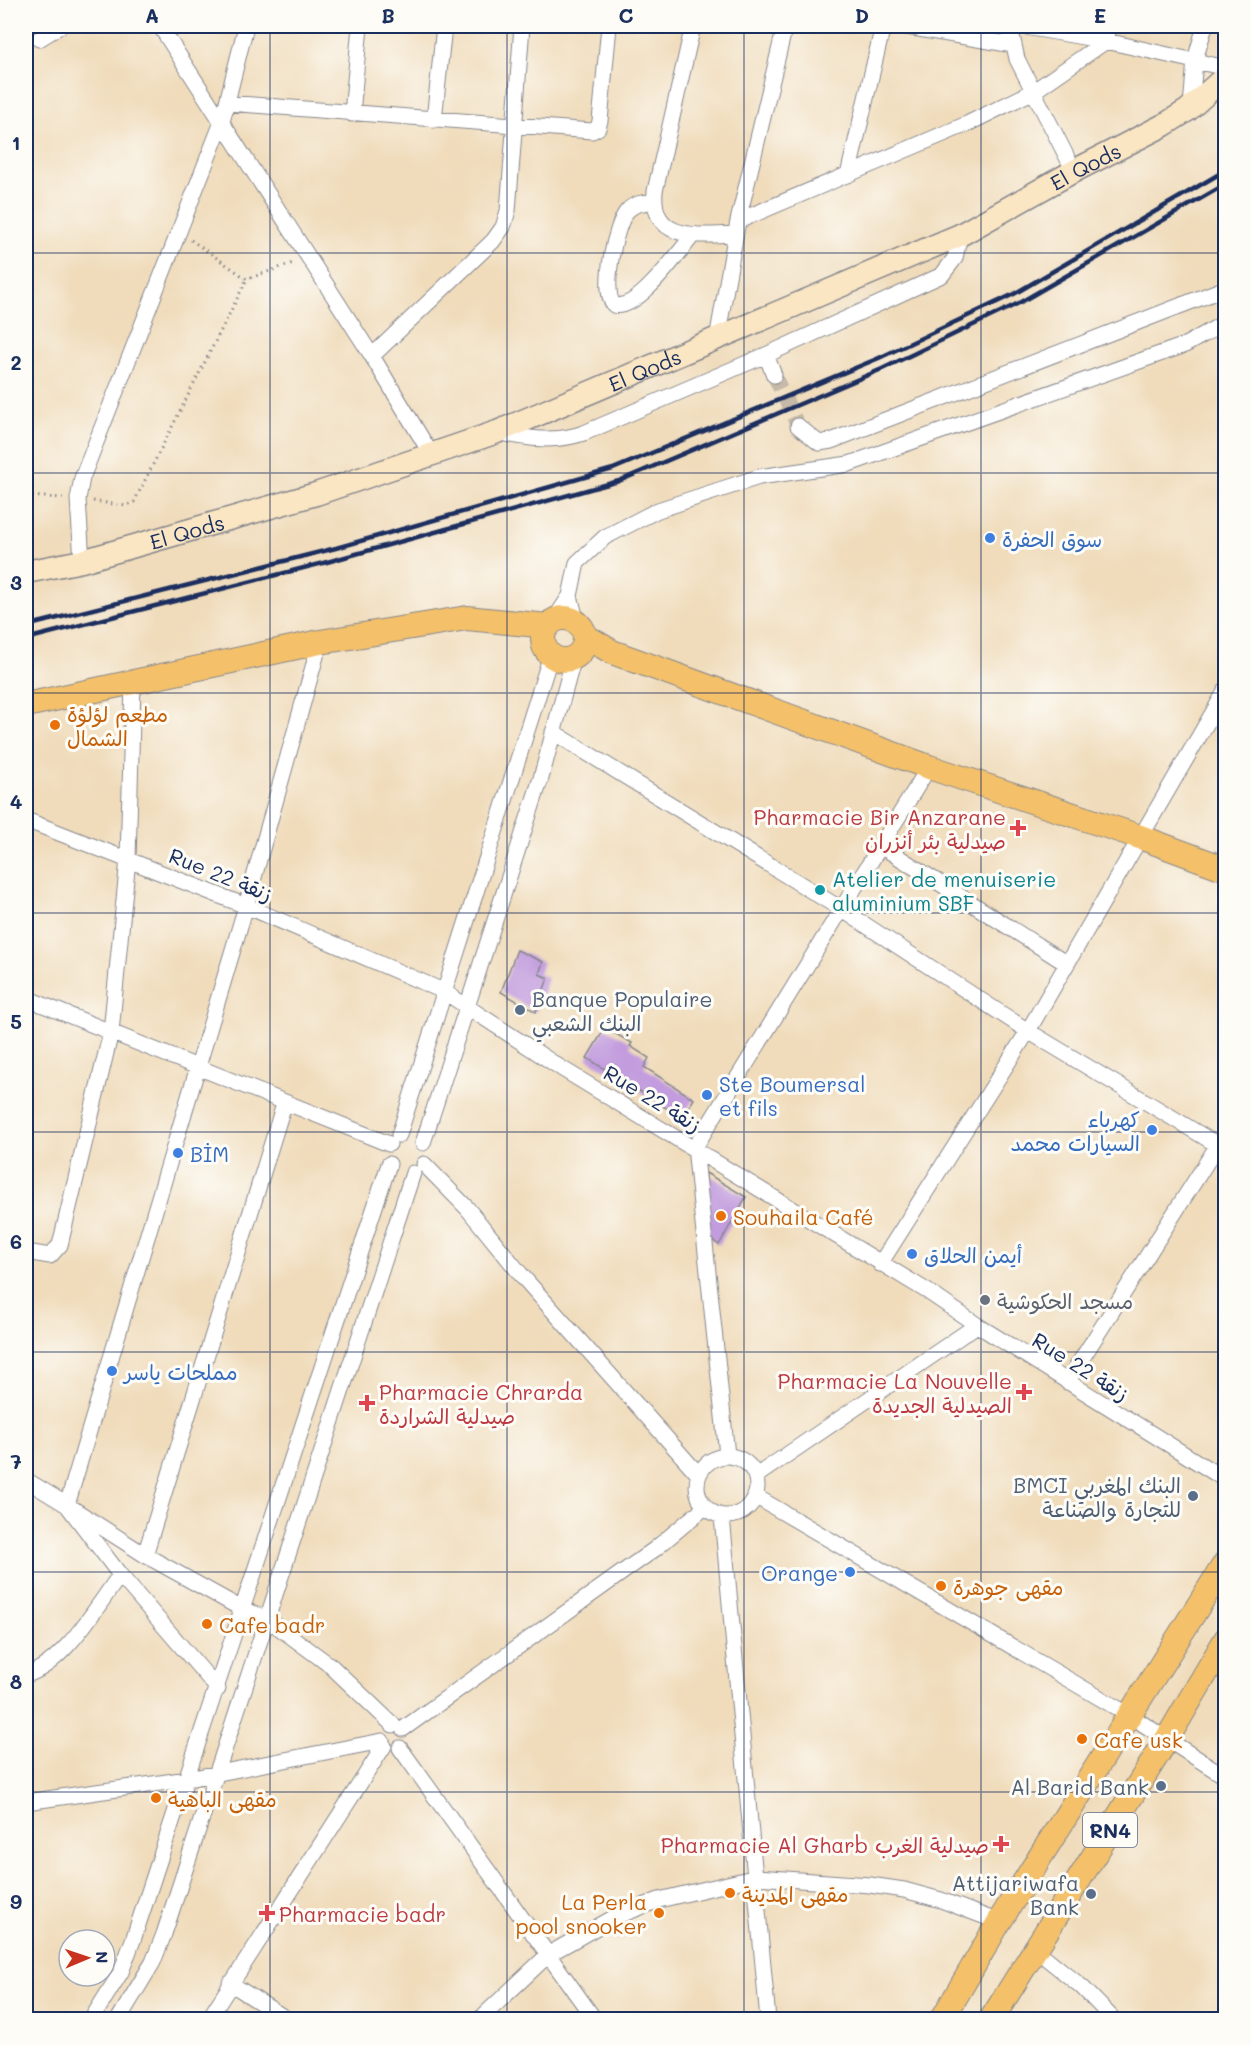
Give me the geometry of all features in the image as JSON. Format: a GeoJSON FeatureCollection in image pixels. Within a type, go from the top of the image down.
{"type":"FeatureCollection","features":[{"type":"Feature","properties":{"kind":"main road"},"geometry":{"type":"LineString","coordinates":[[26,705],[320,642],[467,618],[506,622],[612,652],[929,767],[1224,866]]}},
{"type":"Feature","properties":{"kind":"main road","name":"RN4"},"geometry":{"type":"LineString","coordinates":[[942,2019],[999,1922],[1226,1562]]}},
{"type":"Feature","properties":{"kind":"main road","name":"RN4"},"geometry":{"type":"LineString","coordinates":[[991,2019],[1167,1739],[1226,1639]]}},
{"type":"Feature","properties":{"kind":"street"},"geometry":{"type":"LineString","coordinates":[[39,39],[60,26]]}},
{"type":"Feature","properties":{"kind":"street"},"geometry":{"type":"LineString","coordinates":[[160,26],[372,356],[431,454]]}},
{"type":"Feature","properties":{"kind":"street"},"geometry":{"type":"LineString","coordinates":[[82,561],[78,499],[82,478],[222,122],[246,26]]}},
{"type":"Feature","properties":{"kind":"street"},"geometry":{"type":"LineString","coordinates":[[352,114],[360,26]]}},
{"type":"Feature","properties":{"kind":"street"},"geometry":{"type":"LineString","coordinates":[[434,120],[444,26]]}},
{"type":"Feature","properties":{"kind":"street"},"geometry":{"type":"LineString","coordinates":[[372,356],[493,241],[503,227],[508,211],[522,26]]}},
{"type":"Feature","properties":{"kind":"street"},"geometry":{"type":"LineString","coordinates":[[226,103],[592,131],[598,128],[609,26]]}},
{"type":"Feature","properties":{"kind":"street"},"geometry":{"type":"LineString","coordinates":[[693,26],[654,202],[660,221],[672,230],[693,235],[737,228],[848,175],[967,124],[1034,91],[1106,41],[1110,26]]}},
{"type":"Feature","properties":{"kind":"street"},"geometry":{"type":"LineString","coordinates":[[717,339],[737,228],[785,26]]}},
{"type":"Feature","properties":{"kind":"street"},"geometry":{"type":"LineString","coordinates":[[848,175],[883,26]]}},
{"type":"Feature","properties":{"kind":"street"},"geometry":{"type":"LineString","coordinates":[[901,26],[1014,45]]}},
{"type":"Feature","properties":{"kind":"street"},"geometry":{"type":"LineString","coordinates":[[1010,26],[1017,59],[1074,171]]}},
{"type":"Feature","properties":{"kind":"street"},"geometry":{"type":"LineString","coordinates":[[1020,26],[1106,41],[1226,68]]}},
{"type":"Feature","properties":{"kind":"street"},"geometry":{"type":"LineString","coordinates":[[1191,107],[1195,60],[1204,26]]}},
{"type":"Feature","properties":{"kind":"street","name":"El Qods"},"geometry":{"type":"LineString","coordinates":[[26,572],[82,561],[316,494],[497,432],[960,235],[1074,171],[1164,125],[1191,107],[1226,76]]}},
{"type":"Feature","properties":{"kind":"street"},"geometry":{"type":"LineString","coordinates":[[654,202],[634,205],[621,220],[613,247],[608,292],[614,305],[627,304],[651,285],[693,235]]}},
{"type":"Feature","properties":{"kind":"street"},"geometry":{"type":"LineString","coordinates":[[497,432],[546,440],[573,437],[766,355],[942,275],[956,258],[960,235]]}},
{"type":"Feature","properties":{"kind":"street"},"geometry":{"type":"LineString","coordinates":[[798,426],[819,443],[831,441],[1226,288]]}},
{"type":"Feature","properties":{"kind":"street"},"geometry":{"type":"LineString","coordinates":[[423,1143],[553,732],[570,596],[577,563],[605,537],[658,510],[759,477],[849,464],[1185,345],[1226,322]]}},
{"type":"Feature","properties":{"kind":"street"},"geometry":{"type":"LineString","coordinates":[[766,355],[774,375]]}},
{"type":"Feature","properties":{"kind":"street"},"geometry":{"type":"LineString","coordinates":[[418,1168],[400,1173],[389,1164],[386,1158],[564,639],[570,596]]}},
{"type":"Feature","properties":{"kind":"street"},"geometry":{"type":"LineString","coordinates":[[67,1505],[246,906],[320,642]]}},
{"type":"Feature","properties":{"kind":"street"},"geometry":{"type":"LineString","coordinates":[[26,1252],[50,1256],[60,1245],[111,1032],[128,859],[134,683]]}},
{"type":"Feature","properties":{"kind":"street"},"geometry":{"type":"LineString","coordinates":[[880,1264],[1028,1031],[1226,690]]}},
{"type":"Feature","properties":{"kind":"street"},"geometry":{"type":"LineString","coordinates":[[553,732],[841,909],[1028,1031],[1223,1142],[1067,1382]]}},
{"type":"Feature","properties":{"kind":"street"},"geometry":{"type":"LineString","coordinates":[[727,1455],[695,1147],[929,767]]}},
{"type":"Feature","properties":{"kind":"street","name":"Rue 22 زنقة"},"geometry":{"type":"LineString","coordinates":[[26,820],[246,906],[443,991],[619,1103],[695,1147],[880,1264],[927,1290],[977,1325],[1226,1480]]}},
{"type":"Feature","properties":{"kind":"street"},"geometry":{"type":"LineString","coordinates":[[882,846],[1067,964]]}},
{"type":"Feature","properties":{"kind":"street"},"geometry":{"type":"LineString","coordinates":[[26,998],[197,1066],[284,1104],[394,1140],[413,1135],[423,1143],[426,1150],[266,1618],[164,1934],[153,1962],[118,2019]]}},
{"type":"Feature","properties":{"kind":"street"},"geometry":{"type":"LineString","coordinates":[[145,1554],[284,1104]]}},
{"type":"Feature","properties":{"kind":"street"},"geometry":{"type":"LineString","coordinates":[[91,2019],[121,1972],[218,1689],[242,1609],[389,1164]]}},
{"type":"Feature","properties":{"kind":"street"},"geometry":{"type":"LineString","coordinates":[[418,1168],[467,1208],[523,1277],[699,1475]]}},
{"type":"Feature","properties":{"kind":"street"},"geometry":{"type":"LineString","coordinates":[[756,1476],[977,1325]]}},
{"type":"Feature","properties":{"kind":"street"},"geometry":{"type":"LineString","coordinates":[[727,1455],[744,1461],[756,1476],[756,1496],[742,1512],[722,1516],[705,1507],[697,1492],[699,1475],[710,1461],[727,1455]]}},
{"type":"Feature","properties":{"kind":"street"},"geometry":{"type":"LineString","coordinates":[[26,1480],[145,1554],[242,1609],[266,1618],[331,1666],[398,1727],[406,1739],[389,1745],[218,1772],[188,1779],[26,1802]]}},
{"type":"Feature","properties":{"kind":"street"},"geometry":{"type":"LineString","coordinates":[[756,1496],[1129,1715],[1226,1777]]}},
{"type":"Feature","properties":{"kind":"street"},"geometry":{"type":"LineString","coordinates":[[67,1505],[120,1575],[218,1689]]}},
{"type":"Feature","properties":{"kind":"street"},"geometry":{"type":"LineString","coordinates":[[595,2019],[549,1954],[389,1745],[383,1730],[398,1727],[655,1550],[705,1507]]}},
{"type":"Feature","properties":{"kind":"street"},"geometry":{"type":"LineString","coordinates":[[722,1516],[757,1877],[768,2019]]}},
{"type":"Feature","properties":{"kind":"street"},"geometry":{"type":"LineString","coordinates":[[26,1675],[47,1664],[77,1634],[120,1575]]}},
{"type":"Feature","properties":{"kind":"street"},"geometry":{"type":"LineString","coordinates":[[208,2019],[389,1745]]}},
{"type":"Feature","properties":{"kind":"street"},"geometry":{"type":"LineString","coordinates":[[479,2019],[549,1954],[615,1917],[659,1900],[757,1877],[870,1885],[904,1890],[941,1900],[999,1922]]}},
{"type":"Feature","properties":{"kind":"street"},"geometry":{"type":"LineString","coordinates":[[1035,1949],[1082,1986],[1114,2019]]}},
{"type":"Feature","properties":{"kind":"street"},"geometry":{"type":"LineString","coordinates":[[230,1983],[288,2019]]}},
{"type":"Feature","properties":{"kind":"path"},"geometry":{"type":"LineString","coordinates":[[178,231],[247,279]]}},
{"type":"Feature","properties":{"kind":"path"},"geometry":{"type":"LineString","coordinates":[[26,496],[78,499],[126,506],[134,502],[247,279],[308,257]]}},
{"type":"Feature","properties":{"kind":"building"},"geometry":{"type":"Polygon","coordinates":[[[517,950],[543,962],[539,974],[548,978],[536,1012],[501,992],[517,950]]]}},
{"type":"Feature","properties":{"kind":"building"},"geometry":{"type":"Polygon","coordinates":[[[605,1028],[632,1043],[630,1046],[649,1058],[644,1067],[694,1099],[682,1118],[587,1058],[605,1028]]]}},
{"type":"Feature","properties":{"kind":"building","name":"Souhaila Café"},"geometry":{"type":"Polygon","coordinates":[[[706,1173],[746,1197],[719,1245],[707,1236],[706,1173]]]}},
{"type":"Feature","properties":{"kind":"tunnel"},"geometry":{"type":"LineString","coordinates":[[774,375],[798,426]]}},
{"type":"Feature","properties":{"kind":"railway"},"geometry":{"type":"LineString","coordinates":[[26,626],[336,548],[613,469],[879,358],[1014,294],[1226,170]]}},
{"type":"Feature","properties":{"kind":"railway"},"geometry":{"type":"LineString","coordinates":[[26,639],[327,562],[619,481],[882,369],[1019,303],[1226,184]]}},
{"type":"Feature","properties":{"kind":"place","name":"سوق الحفرة"},"geometry":{"type":"Point","coordinates":[990,538]}},
{"type":"Feature","properties":{"kind":"place","name":"مطعم لؤلؤة الشمال"},"geometry":{"type":"Point","coordinates":[55,725]}},
{"type":"Feature","properties":{"kind":"place","name":"Pharmacie Bir Anzarane صيدلية بئر أنزران"},"geometry":{"type":"Point","coordinates":[1018,828]}},
{"type":"Feature","properties":{"kind":"place","name":"Atelier de menuiserie aluminium SBF"},"geometry":{"type":"Point","coordinates":[820,890]}},
{"type":"Feature","properties":{"kind":"place","name":"Banque Populaire البنك الشعبي"},"geometry":{"type":"Point","coordinates":[520,1010]}},
{"type":"Feature","properties":{"kind":"place","name":"Ste Boumersal et fils"},"geometry":{"type":"Point","coordinates":[707,1095]}},
{"type":"Feature","properties":{"kind":"place","name":"كهرباء السيارات محمد"},"geometry":{"type":"Point","coordinates":[1152,1130]}},
{"type":"Feature","properties":{"kind":"place","name":"BİM"},"geometry":{"type":"Point","coordinates":[178,1153]}},
{"type":"Feature","properties":{"kind":"place","name":"Souhaila Café"},"geometry":{"type":"Point","coordinates":[721,1216]}},
{"type":"Feature","properties":{"kind":"place","name":"أيمن الحلاق"},"geometry":{"type":"Point","coordinates":[912,1254]}},
{"type":"Feature","properties":{"kind":"place","name":"مسجد الحكوشية"},"geometry":{"type":"Point","coordinates":[985,1300]}},
{"type":"Feature","properties":{"kind":"place","name":"مملحات ياسر"},"geometry":{"type":"Point","coordinates":[112,1371]}},
{"type":"Feature","properties":{"kind":"place","name":"Pharmacie La Nouvelle الصيدلية الجديدة"},"geometry":{"type":"Point","coordinates":[1024,1392]}},
{"type":"Feature","properties":{"kind":"place","name":"Pharmacie Chrarda صيدلية الشراردة"},"geometry":{"type":"Point","coordinates":[367,1403]}},
{"type":"Feature","properties":{"kind":"place","name":"BMCI البنك المغربي للتجارة والصناعة"},"geometry":{"type":"Point","coordinates":[1193,1496]}},
{"type":"Feature","properties":{"kind":"place","name":"Orange"},"geometry":{"type":"Point","coordinates":[850,1572]}},
{"type":"Feature","properties":{"kind":"place","name":"مقهى جوهرة"},"geometry":{"type":"Point","coordinates":[941,1586]}},
{"type":"Feature","properties":{"kind":"place","name":"Cafe badr"},"geometry":{"type":"Point","coordinates":[207,1624]}},
{"type":"Feature","properties":{"kind":"place","name":"Cafe usk"},"geometry":{"type":"Point","coordinates":[1082,1739]}},
{"type":"Feature","properties":{"kind":"place","name":"Al Barid Bank"},"geometry":{"type":"Point","coordinates":[1161,1786]}},
{"type":"Feature","properties":{"kind":"place","name":"مقهى الباهية"},"geometry":{"type":"Point","coordinates":[156,1798]}},
{"type":"Feature","properties":{"kind":"place","name":"Pharmacie Al Gharb صيدلية الغرب"},"geometry":{"type":"Point","coordinates":[1001,1844]}},
{"type":"Feature","properties":{"kind":"place","name":"مقهى المدينة"},"geometry":{"type":"Point","coordinates":[730,1893]}},
{"type":"Feature","properties":{"kind":"place","name":"Attijariwafa Bank"},"geometry":{"type":"Point","coordinates":[1091,1894]}},
{"type":"Feature","properties":{"kind":"place","name":"Pharmacie badr"},"geometry":{"type":"Point","coordinates":[267,1913]}},
{"type":"Feature","properties":{"kind":"place","name":"La Perla pool snooker"},"geometry":{"type":"Point","coordinates":[659,1913]}}]}
